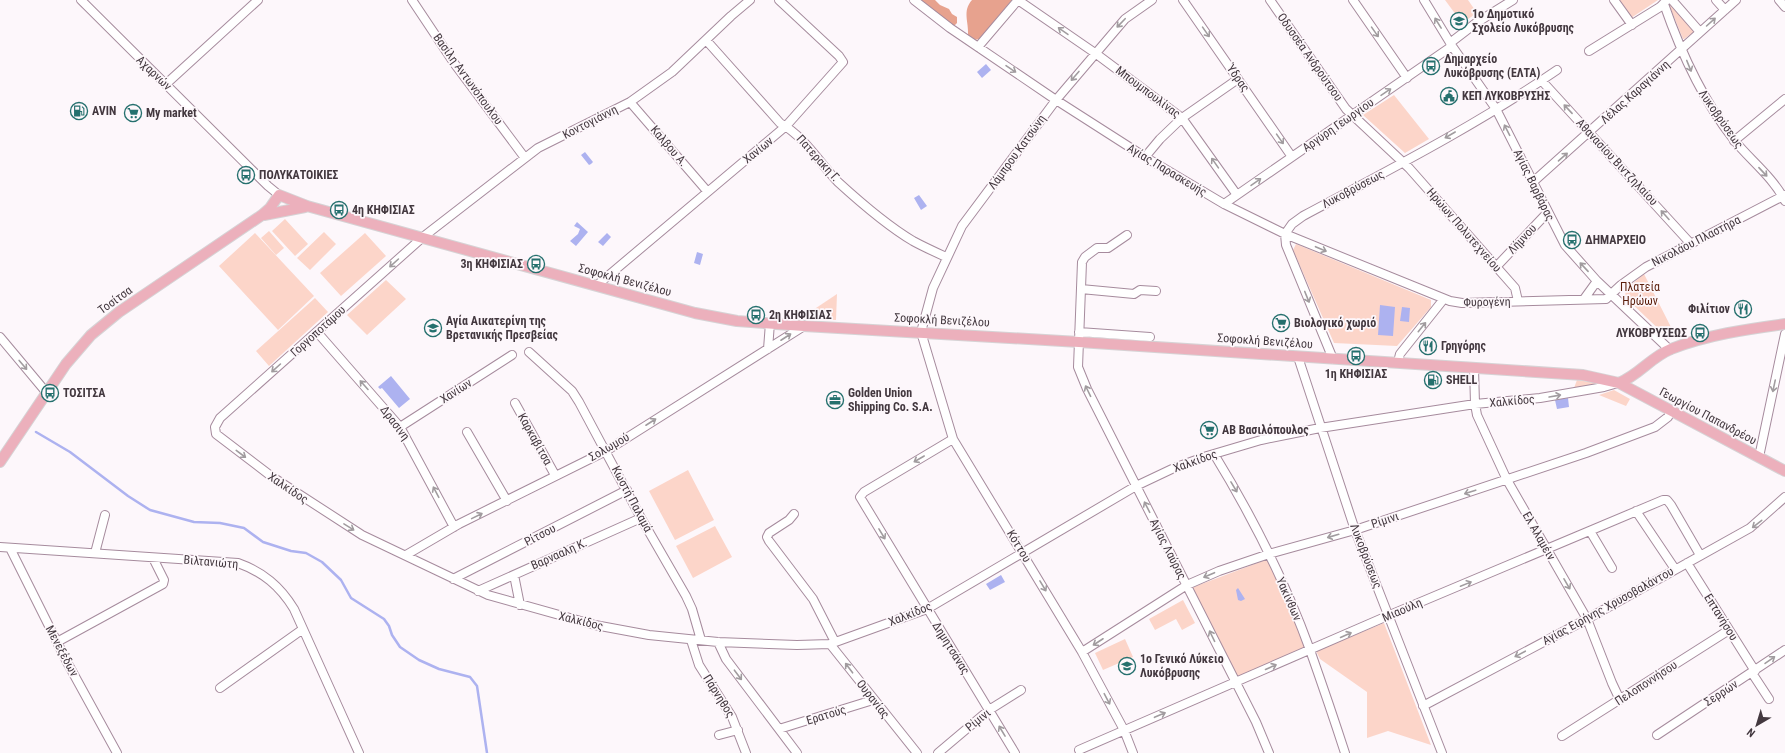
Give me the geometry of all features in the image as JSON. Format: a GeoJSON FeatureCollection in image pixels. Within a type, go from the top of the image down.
{"type":"FeatureCollection","features":[{"type":"Feature","properties":{"kind":"main road","name":"Σοφοκλή Βενιζέλου"},"geometry":{"type":"LineString","coordinates":[[279,195],[307,206],[424,237],[596,286],[712,316],[804,326],[921,332],[1079,337],[1298,357],[1398,362],[1583,375],[1619,383]]}},
{"type":"Feature","properties":{"kind":"main road","name":"Τοσίτσα"},"geometry":{"type":"LineString","coordinates":[[0,462],[46,392],[78,348],[104,323],[262,215],[270,208],[279,195]]}},
{"type":"Feature","properties":{"kind":"main road"},"geometry":{"type":"LineString","coordinates":[[262,215],[307,206]]}},
{"type":"Feature","properties":{"kind":"main road"},"geometry":{"type":"LineString","coordinates":[[1619,383],[1632,378],[1650,363],[1670,350],[1747,329],[1785,324]]}},
{"type":"Feature","properties":{"kind":"main road","name":"Γεωργίου Παπανδρέου"},"geometry":{"type":"LineString","coordinates":[[1619,383],[1785,471]]}},
{"type":"Feature","properties":{"kind":"street","name":"Αχαρνών"},"geometry":{"type":"LineString","coordinates":[[82,0],[268,186],[279,195]]}},
{"type":"Feature","properties":{"kind":"street"},"geometry":{"type":"LineString","coordinates":[[166,84],[258,0]]}},
{"type":"Feature","properties":{"kind":"street","name":"Βασίλη Αντωνόπουλου"},"geometry":{"type":"LineString","coordinates":[[412,0],[454,63],[525,158]]}},
{"type":"Feature","properties":{"kind":"street","name":"Κοντογιάννη"},"geometry":{"type":"LineString","coordinates":[[424,237],[538,148],[630,102],[672,72],[750,0]]}},
{"type":"Feature","properties":{"kind":"street","name":"Χανίων"},"geometry":{"type":"LineString","coordinates":[[596,286],[786,126],[843,62],[839,56],[779,0]]}},
{"type":"Feature","properties":{"kind":"street","name":"Αγίας Παρασκευής"},"geometry":{"type":"LineString","coordinates":[[914,0],[978,47],[1056,100],[1145,157],[1224,204],[1285,234],[1443,300]]}},
{"type":"Feature","properties":{"kind":"street"},"geometry":{"type":"LineString","coordinates":[[978,47],[1018,0]]}},
{"type":"Feature","properties":{"kind":"street","name":"Μπουμπουλίνας"},"geometry":{"type":"LineString","coordinates":[[1018,0],[1095,53],[1182,118],[1237,195]]}},
{"type":"Feature","properties":{"kind":"street","name":"Λάμπρου Κατσώνη"},"geometry":{"type":"LineString","coordinates":[[921,332],[929,299],[946,257],[962,226],[1056,100],[1095,53],[1125,19],[1152,0]]}},
{"type":"Feature","properties":{"kind":"street","name":"Ύδρας"},"geometry":{"type":"LineString","coordinates":[[1183,0],[1292,157]]}},
{"type":"Feature","properties":{"kind":"street","name":"Οδυσσέα Ανδρούτσου"},"geometry":{"type":"LineString","coordinates":[[1270,0],[1352,115],[1362,122],[1403,162]]}},
{"type":"Feature","properties":{"kind":"street"},"geometry":{"type":"LineString","coordinates":[[1353,0],[1407,78]]}},
{"type":"Feature","properties":{"kind":"street","name":"Αγίας Βαρβάρας"},"geometry":{"type":"LineString","coordinates":[[1424,0],[1451,45],[1496,109],[1565,245],[1597,280],[1670,350]]}},
{"type":"Feature","properties":{"kind":"street","name":"Αργύρη Γεωργίου"},"geometry":{"type":"LineString","coordinates":[[1224,204],[1407,78],[1451,45],[1476,23],[1513,0]]}},
{"type":"Feature","properties":{"kind":"street"},"geometry":{"type":"LineString","coordinates":[[1614,0],[1632,25]]}},
{"type":"Feature","properties":{"kind":"street"},"geometry":{"type":"LineString","coordinates":[[1716,0],[1725,10]]}},
{"type":"Feature","properties":{"kind":"street","name":"Λέλας Καραγιάννη"},"geometry":{"type":"LineString","coordinates":[[1533,182],[1736,0]]}},
{"type":"Feature","properties":{"kind":"street"},"geometry":{"type":"LineString","coordinates":[[1779,0],[1785,7]]}},
{"type":"Feature","properties":{"kind":"street"},"geometry":{"type":"LineString","coordinates":[[1589,52],[1668,1],[1700,32]]}},
{"type":"Feature","properties":{"kind":"street","name":"Λυκοβρύσεως"},"geometry":{"type":"LineString","coordinates":[[1668,1],[1682,49],[1696,84],[1715,115],[1734,141],[1776,186],[1784,197]]}},
{"type":"Feature","properties":{"kind":"street","name":"Πατερακη Γ."},"geometry":{"type":"LineString","coordinates":[[706,40],[780,123],[794,132],[837,180],[871,210],[913,241],[946,257]]}},
{"type":"Feature","properties":{"kind":"street","name":"Λυκοβρύσεως"},"geometry":{"type":"LineString","coordinates":[[1285,234],[1292,224],[1303,216],[1403,162],[1496,109],[1558,70]]}},
{"type":"Feature","properties":{"kind":"street"},"geometry":{"type":"LineString","coordinates":[[1145,157],[1160,139],[1182,118],[1238,79]]}},
{"type":"Feature","properties":{"kind":"street","name":"Αθανασίου Βιντζηλαίου"},"geometry":{"type":"LineString","coordinates":[[1542,81],[1691,244]]}},
{"type":"Feature","properties":{"kind":"street"},"geometry":{"type":"LineString","coordinates":[[1734,141],[1785,99]]}},
{"type":"Feature","properties":{"kind":"street","name":"Καλβου Α."},"geometry":{"type":"LineString","coordinates":[[630,102],[707,191]]}},
{"type":"Feature","properties":{"kind":"street","name":"Ηρώων Πολυτεχνείου"},"geometry":{"type":"LineString","coordinates":[[1403,162],[1515,288],[1518,301]]}},
{"type":"Feature","properties":{"kind":"street","name":"Νικολάου Πλαστήρα"},"geometry":{"type":"LineString","coordinates":[[1612,295],[1621,285],[1646,267],[1784,197]]}},
{"type":"Feature","properties":{"kind":"street","name":"Λήμνου"},"geometry":{"type":"LineString","coordinates":[[1496,267],[1548,212]]}},
{"type":"Feature","properties":{"kind":"street"},"geometry":{"type":"LineString","coordinates":[[1285,234],[1286,245],[1333,359]]}},
{"type":"Feature","properties":{"kind":"street","name":"Αγίας Λαύρας"},"geometry":{"type":"LineString","coordinates":[[1127,235],[1108,248],[1097,248],[1085,257],[1082,262],[1078,367],[1269,753]]}},
{"type":"Feature","properties":{"kind":"street","name":"Γοργοποτάμου"},"geometry":{"type":"LineString","coordinates":[[215,427],[220,418],[424,237]]}},
{"type":"Feature","properties":{"kind":"street"},"geometry":{"type":"LineString","coordinates":[[1584,299],[1597,280]]}},
{"type":"Feature","properties":{"kind":"street"},"geometry":{"type":"LineString","coordinates":[[1081,289],[1134,294],[1140,290],[1156,292]]}},
{"type":"Feature","properties":{"kind":"street","name":"Φυρογένη"},"geometry":{"type":"LineString","coordinates":[[1443,300],[1462,303],[1606,299],[1612,295]]}},
{"type":"Feature","properties":{"kind":"street"},"geometry":{"type":"LineString","coordinates":[[1398,362],[1400,354],[1443,300]]}},
{"type":"Feature","properties":{"kind":"street"},"geometry":{"type":"LineString","coordinates":[[768,349],[770,323]]}},
{"type":"Feature","properties":{"kind":"street","name":"Σολωμού"},"geometry":{"type":"LineString","coordinates":[[406,555],[454,527],[555,475],[606,451],[804,326]]}},
{"type":"Feature","properties":{"kind":"street","name":"Δρασινη"},"geometry":{"type":"LineString","coordinates":[[317,332],[400,427],[454,527]]}},
{"type":"Feature","properties":{"kind":"street","name":"Κόττου"},"geometry":{"type":"LineString","coordinates":[[921,332],[953,439],[1023,552],[1082,652],[1124,730],[1133,753]]}},
{"type":"Feature","properties":{"kind":"street"},"geometry":{"type":"LineString","coordinates":[[1759,457],[1785,334]]}},
{"type":"Feature","properties":{"kind":"street"},"geometry":{"type":"LineString","coordinates":[[0,337],[46,392]]}},
{"type":"Feature","properties":{"kind":"street"},"geometry":{"type":"LineString","coordinates":[[1079,337],[1150,337]]}},
{"type":"Feature","properties":{"kind":"street","name":"Κωστή Παλαμά"},"geometry":{"type":"LineString","coordinates":[[529,352],[572,391],[606,451],[641,518],[686,596],[692,609],[701,640]]}},
{"type":"Feature","properties":{"kind":"street","name":"Χανίων"},"geometry":{"type":"LineString","coordinates":[[400,427],[512,355]]}},
{"type":"Feature","properties":{"kind":"street","name":"Λυκοβρύσεως"},"geometry":{"type":"LineString","coordinates":[[1298,357],[1320,428],[1355,530],[1442,753]]}},
{"type":"Feature","properties":{"kind":"street","name":"Ελ Αλαμέιν"},"geometry":{"type":"LineString","coordinates":[[1474,368],[1475,404],[1477,415],[1507,480],[1587,619],[1620,700]]}},
{"type":"Feature","properties":{"kind":"street","name":"Χαλκίδος"},"geometry":{"type":"LineString","coordinates":[[215,427],[216,434],[271,476],[362,535],[478,591],[520,605],[595,625],[649,636],[778,646],[833,642],[927,608],[1136,486],[1174,468],[1214,454],[1261,440],[1320,428],[1475,404],[1540,398],[1619,383]]}},
{"type":"Feature","properties":{"kind":"street","name":"Καρκαβίτσα"},"geometry":{"type":"LineString","coordinates":[[515,403],[555,475]]}},
{"type":"Feature","properties":{"kind":"street","name":"Ρίμινι"},"geometry":{"type":"LineString","coordinates":[[1082,652],[1187,585],[1219,570],[1269,554],[1355,530],[1507,480],[1655,427],[1668,417],[1671,411]]}},
{"type":"Feature","properties":{"kind":"street"},"geometry":{"type":"LineString","coordinates":[[467,432],[507,501]]}},
{"type":"Feature","properties":{"kind":"street","name":"Δημητσάνας"},"geometry":{"type":"LineString","coordinates":[[953,439],[864,492],[860,497],[1015,753]]}},
{"type":"Feature","properties":{"kind":"street","name":"Υακίνθων"},"geometry":{"type":"LineString","coordinates":[[1214,454],[1242,501],[1269,554],[1310,650],[1345,753]]}},
{"type":"Feature","properties":{"kind":"street","name":"Ρίτσου"},"geometry":{"type":"LineString","coordinates":[[453,579],[627,490]]}},
{"type":"Feature","properties":{"kind":"street","name":"Αγίας Ειρήνης Χρυσοβαλάντου"},"geometry":{"type":"LineString","coordinates":[[1423,706],[1587,619],[1754,526],[1785,497]]}},
{"type":"Feature","properties":{"kind":"street","name":"Μιαούλη"},"geometry":{"type":"LineString","coordinates":[[1079,750],[1388,616],[1547,550],[1636,511],[1667,500],[1700,555]]}},
{"type":"Feature","properties":{"kind":"street"},"geometry":{"type":"LineString","coordinates":[[1636,511],[1675,569]]}},
{"type":"Feature","properties":{"kind":"street","name":"Ουρανίας"},"geometry":{"type":"LineString","coordinates":[[794,514],[789,520],[767,536],[769,542],[813,599],[833,642],[873,700],[917,753]]}},
{"type":"Feature","properties":{"kind":"street"},"geometry":{"type":"LineString","coordinates":[[95,553],[105,515]]}},
{"type":"Feature","properties":{"kind":"street","name":"Βαρνααλη Κ."},"geometry":{"type":"LineString","coordinates":[[478,591],[641,518]]}},
{"type":"Feature","properties":{"kind":"street"},"geometry":{"type":"LineString","coordinates":[[1590,531],[1612,568]]}},
{"type":"Feature","properties":{"kind":"street","name":"Βιλτανιώτη"},"geometry":{"type":"LineString","coordinates":[[0,547],[238,563],[255,569],[273,582],[287,598],[304,629],[359,753]]}},
{"type":"Feature","properties":{"kind":"street","name":"Μενεξέδων"},"geometry":{"type":"LineString","coordinates":[[10,548],[57,642],[117,753]]}},
{"type":"Feature","properties":{"kind":"street"},"geometry":{"type":"LineString","coordinates":[[57,642],[163,584],[164,580],[153,558]]}},
{"type":"Feature","properties":{"kind":"street","name":"Επτανήσου"},"geometry":{"type":"LineString","coordinates":[[1687,563],[1729,630],[1769,699]]}},
{"type":"Feature","properties":{"kind":"street"},"geometry":{"type":"LineString","coordinates":[[514,575],[520,605]]}},
{"type":"Feature","properties":{"kind":"street"},"geometry":{"type":"LineString","coordinates":[[220,688],[304,629]]}},
{"type":"Feature","properties":{"kind":"street","name":"Πελοποννήσου"},"geometry":{"type":"LineString","coordinates":[[1562,736],[1729,630]]}},
{"type":"Feature","properties":{"kind":"street","name":"Πάρνηθος"},"geometry":{"type":"LineString","coordinates":[[691,640],[699,665],[729,711],[738,730],[746,753]]}},
{"type":"Feature","properties":{"kind":"street"},"geometry":{"type":"LineString","coordinates":[[718,642],[726,659],[797,753]]}},
{"type":"Feature","properties":{"kind":"street","name":"Σερρών"},"geometry":{"type":"LineString","coordinates":[[1657,735],[1785,650]]}},
{"type":"Feature","properties":{"kind":"street","name":"Ρίμινι"},"geometry":{"type":"LineString","coordinates":[[938,753],[989,710],[1021,690]]}},
{"type":"Feature","properties":{"kind":"street","name":"Ερατούς"},"geometry":{"type":"LineString","coordinates":[[779,729],[873,700]]}},
{"type":"Feature","properties":{"kind":"street"},"geometry":{"type":"LineString","coordinates":[[719,735],[738,730]]}},
{"type":"Feature","properties":{"kind":"green space"},"geometry":{"type":"Polygon","coordinates":[[[1445,0],[1468,0],[1477,13],[1462,23],[1445,0]]]}},
{"type":"Feature","properties":{"kind":"green space"},"geometry":{"type":"Polygon","coordinates":[[[1617,0],[1658,0],[1631,18],[1617,0]]]}},
{"type":"Feature","properties":{"kind":"green space"},"geometry":{"type":"Polygon","coordinates":[[[1668,2],[1695,31],[1684,39],[1683,39],[1668,2]]]}},
{"type":"Feature","properties":{"kind":"green space"},"geometry":{"type":"Polygon","coordinates":[[[1394,95],[1429,139],[1405,153],[1363,115],[1394,95]]]}},
{"type":"Feature","properties":{"kind":"green space"},"geometry":{"type":"Polygon","coordinates":[[[285,219],[308,244],[295,256],[272,231],[285,219]]]}},
{"type":"Feature","properties":{"kind":"green space"},"geometry":{"type":"Polygon","coordinates":[[[269,231],[284,248],[276,255],[261,238],[269,231]]]}},
{"type":"Feature","properties":{"kind":"green space"},"geometry":{"type":"Polygon","coordinates":[[[324,232],[336,244],[310,270],[297,258],[324,232]]]}},
{"type":"Feature","properties":{"kind":"green space"},"geometry":{"type":"Polygon","coordinates":[[[255,233],[314,296],[278,330],[219,266],[255,233]]]}},
{"type":"Feature","properties":{"kind":"green space"},"geometry":{"type":"Polygon","coordinates":[[[365,233],[386,256],[341,296],[320,273],[365,233]]]}},
{"type":"Feature","properties":{"kind":"green space"},"geometry":{"type":"Polygon","coordinates":[[[1296,244],[1431,300],[1431,307],[1397,346],[1334,343],[1293,250],[1296,244]]]}},
{"type":"Feature","properties":{"kind":"green space","name":"Πλατεία Ηρώων"},"geometry":{"type":"Polygon","coordinates":[[[1644,274],[1675,335],[1669,339],[1625,297],[1626,289],[1644,274]]]}},
{"type":"Feature","properties":{"kind":"green space"},"geometry":{"type":"Polygon","coordinates":[[[386,280],[406,299],[367,335],[347,315],[386,280]]]}},
{"type":"Feature","properties":{"kind":"green space"},"geometry":{"type":"Polygon","coordinates":[[[837,294],[836,320],[806,319],[807,314],[837,294]]]}},
{"type":"Feature","properties":{"kind":"green space"},"geometry":{"type":"Polygon","coordinates":[[[315,298],[328,312],[269,366],[256,351],[315,298]]]}},
{"type":"Feature","properties":{"kind":"green space"},"geometry":{"type":"Polygon","coordinates":[[[1577,380],[1597,383],[1597,385],[1574,388],[1577,380]]]}},
{"type":"Feature","properties":{"kind":"green space"},"geometry":{"type":"Polygon","coordinates":[[[1614,390],[1630,399],[1626,406],[1599,395],[1614,390]]]}},
{"type":"Feature","properties":{"kind":"green space"},"geometry":{"type":"Polygon","coordinates":[[[688,470],[714,520],[675,540],[649,491],[688,470]]]}},
{"type":"Feature","properties":{"kind":"green space"},"geometry":{"type":"Polygon","coordinates":[[[715,526],[732,557],[693,578],[676,546],[715,526]]]}},
{"type":"Feature","properties":{"kind":"green space"},"geometry":{"type":"Polygon","coordinates":[[[1268,559],[1306,649],[1237,680],[1191,588],[1268,559]]]}},
{"type":"Feature","properties":{"kind":"green space"},"geometry":{"type":"Polygon","coordinates":[[[1183,600],[1195,623],[1182,630],[1176,619],[1155,630],[1149,619],[1183,600]]]}},
{"type":"Feature","properties":{"kind":"green space"},"geometry":{"type":"Polygon","coordinates":[[[1384,623],[1431,745],[1388,731],[1367,738],[1367,692],[1320,659],[1316,651],[1384,623]]]}},
{"type":"Feature","properties":{"kind":"green space"},"geometry":{"type":"Polygon","coordinates":[[[1125,639],[1133,657],[1103,670],[1095,653],[1125,639]]]}},
{"type":"Feature","properties":{"kind":"shaded area"},"geometry":{"type":"Polygon","coordinates":[[[921,0],[935,0],[940,5],[949,9],[952,14],[957,17],[957,23],[954,26],[921,0]]]}},
{"type":"Feature","properties":{"kind":"shaded area"},"geometry":{"type":"Polygon","coordinates":[[[972,0],[1012,0],[979,39],[975,40],[968,35],[967,8],[972,0]]]}},
{"type":"Feature","properties":{"kind":"water"},"geometry":{"type":"Polygon","coordinates":[[[986,64],[991,70],[982,78],[977,72],[986,64]]]}},
{"type":"Feature","properties":{"kind":"water"},"geometry":{"type":"Polygon","coordinates":[[[585,152],[593,162],[589,165],[581,155],[585,152]]]}},
{"type":"Feature","properties":{"kind":"water"},"geometry":{"type":"Polygon","coordinates":[[[919,195],[927,206],[921,210],[914,198],[919,195]]]}},
{"type":"Feature","properties":{"kind":"water"},"geometry":{"type":"Polygon","coordinates":[[[577,222],[588,232],[576,246],[570,241],[578,234],[580,229],[574,226],[577,222]]]}},
{"type":"Feature","properties":{"kind":"water"},"geometry":{"type":"Polygon","coordinates":[[[607,233],[611,237],[603,246],[598,242],[607,233]]]}},
{"type":"Feature","properties":{"kind":"water"},"geometry":{"type":"Polygon","coordinates":[[[697,252],[703,254],[700,265],[694,263],[697,252]]]}},
{"type":"Feature","properties":{"kind":"water"},"geometry":{"type":"Polygon","coordinates":[[[1380,305],[1395,307],[1393,336],[1378,335],[1380,305]]]}},
{"type":"Feature","properties":{"kind":"water"},"geometry":{"type":"Polygon","coordinates":[[[1402,307],[1410,308],[1409,322],[1400,321],[1402,307]]]}},
{"type":"Feature","properties":{"kind":"water"},"geometry":{"type":"Polygon","coordinates":[[[391,376],[410,399],[399,408],[382,388],[380,389],[378,387],[391,376]]]}},
{"type":"Feature","properties":{"kind":"water"},"geometry":{"type":"Polygon","coordinates":[[[1568,398],[1569,407],[1557,409],[1555,400],[1568,398]]]}},
{"type":"Feature","properties":{"kind":"water"},"geometry":{"type":"Polygon","coordinates":[[[1001,575],[1005,582],[990,590],[986,584],[1001,575]]]}},
{"type":"Feature","properties":{"kind":"water"},"geometry":{"type":"Polygon","coordinates":[[[1238,588],[1245,599],[1241,601],[1238,600],[1236,590],[1238,588]]]}},
{"type":"Feature","properties":{"kind":"waterway"},"geometry":{"type":"LineString","coordinates":[[36,432],[70,452],[128,496],[150,510],[194,522],[220,523],[244,528],[263,542],[291,551],[306,553],[322,562],[341,580],[351,598],[384,619],[400,647],[419,660],[439,669],[470,677],[477,686],[487,753]]}},
{"type":"Feature","properties":{"kind":"place","name":"1ο Δημοτικό Σχολείο Λυκόβρυσης"},"geometry":{"type":"Point","coordinates":[1459,21]}},
{"type":"Feature","properties":{"kind":"place","name":"Δημαρχείο Λυκόβρυσης (ΕΛΤΑ)"},"geometry":{"type":"Point","coordinates":[1431,66]}},
{"type":"Feature","properties":{"kind":"place","name":"ΚΕΠ ΛΥΚΟΒΡΥΣΗΣ"},"geometry":{"type":"Point","coordinates":[1449,96]}},
{"type":"Feature","properties":{"kind":"place","name":"AVIN"},"geometry":{"type":"Point","coordinates":[79,111]}},
{"type":"Feature","properties":{"kind":"place","name":"My market"},"geometry":{"type":"Point","coordinates":[133,113]}},
{"type":"Feature","properties":{"kind":"place","name":"ΠΟΛΥΚΑΤΟΙΚΙΕΣ"},"geometry":{"type":"Point","coordinates":[246,175]}},
{"type":"Feature","properties":{"kind":"place","name":"4η ΚΗΦΙΣΙΑΣ"},"geometry":{"type":"Point","coordinates":[339,210]}},
{"type":"Feature","properties":{"kind":"place","name":"ΔΗΜΑΡΧΕΙΟ"},"geometry":{"type":"Point","coordinates":[1572,240]}},
{"type":"Feature","properties":{"kind":"place","name":"3η ΚΗΦΙΣΙΑΣ"},"geometry":{"type":"Point","coordinates":[536,264]}},
{"type":"Feature","properties":{"kind":"place","name":"Φιλίτιον"},"geometry":{"type":"Point","coordinates":[1743,309]}},
{"type":"Feature","properties":{"kind":"place","name":"2η ΚΗΦΙΣΙΑΣ"},"geometry":{"type":"Point","coordinates":[756,315]}},
{"type":"Feature","properties":{"kind":"place","name":"Βιολογικό χωριό"},"geometry":{"type":"Point","coordinates":[1281,323]}},
{"type":"Feature","properties":{"kind":"place","name":"Αγία Αικατερίνη της Βρετανικής Πρεσβείας"},"geometry":{"type":"Point","coordinates":[433,328]}},
{"type":"Feature","properties":{"kind":"place","name":"ΛΥΚΟΒΡΥΣΕΩΣ"},"geometry":{"type":"Point","coordinates":[1700,333]}},
{"type":"Feature","properties":{"kind":"place","name":"Γρηγόρης"},"geometry":{"type":"Point","coordinates":[1428,346]}},
{"type":"Feature","properties":{"kind":"place","name":"1η ΚΗΦΙΣΙΑΣ"},"geometry":{"type":"Point","coordinates":[1356,356]}},
{"type":"Feature","properties":{"kind":"place","name":"SHELL"},"geometry":{"type":"Point","coordinates":[1433,380]}},
{"type":"Feature","properties":{"kind":"place","name":"ΤΟΣΙΤΣΑ"},"geometry":{"type":"Point","coordinates":[50,393]}},
{"type":"Feature","properties":{"kind":"place","name":"Golden Union Shipping Co. S.A."},"geometry":{"type":"Point","coordinates":[835,400]}},
{"type":"Feature","properties":{"kind":"place","name":"ΑΒ Βασιλόπουλος"},"geometry":{"type":"Point","coordinates":[1209,430]}},
{"type":"Feature","properties":{"kind":"place","name":"1ο Γενικό Λύκειο Λυκόβρυσης"},"geometry":{"type":"Point","coordinates":[1127,666]}}]}
